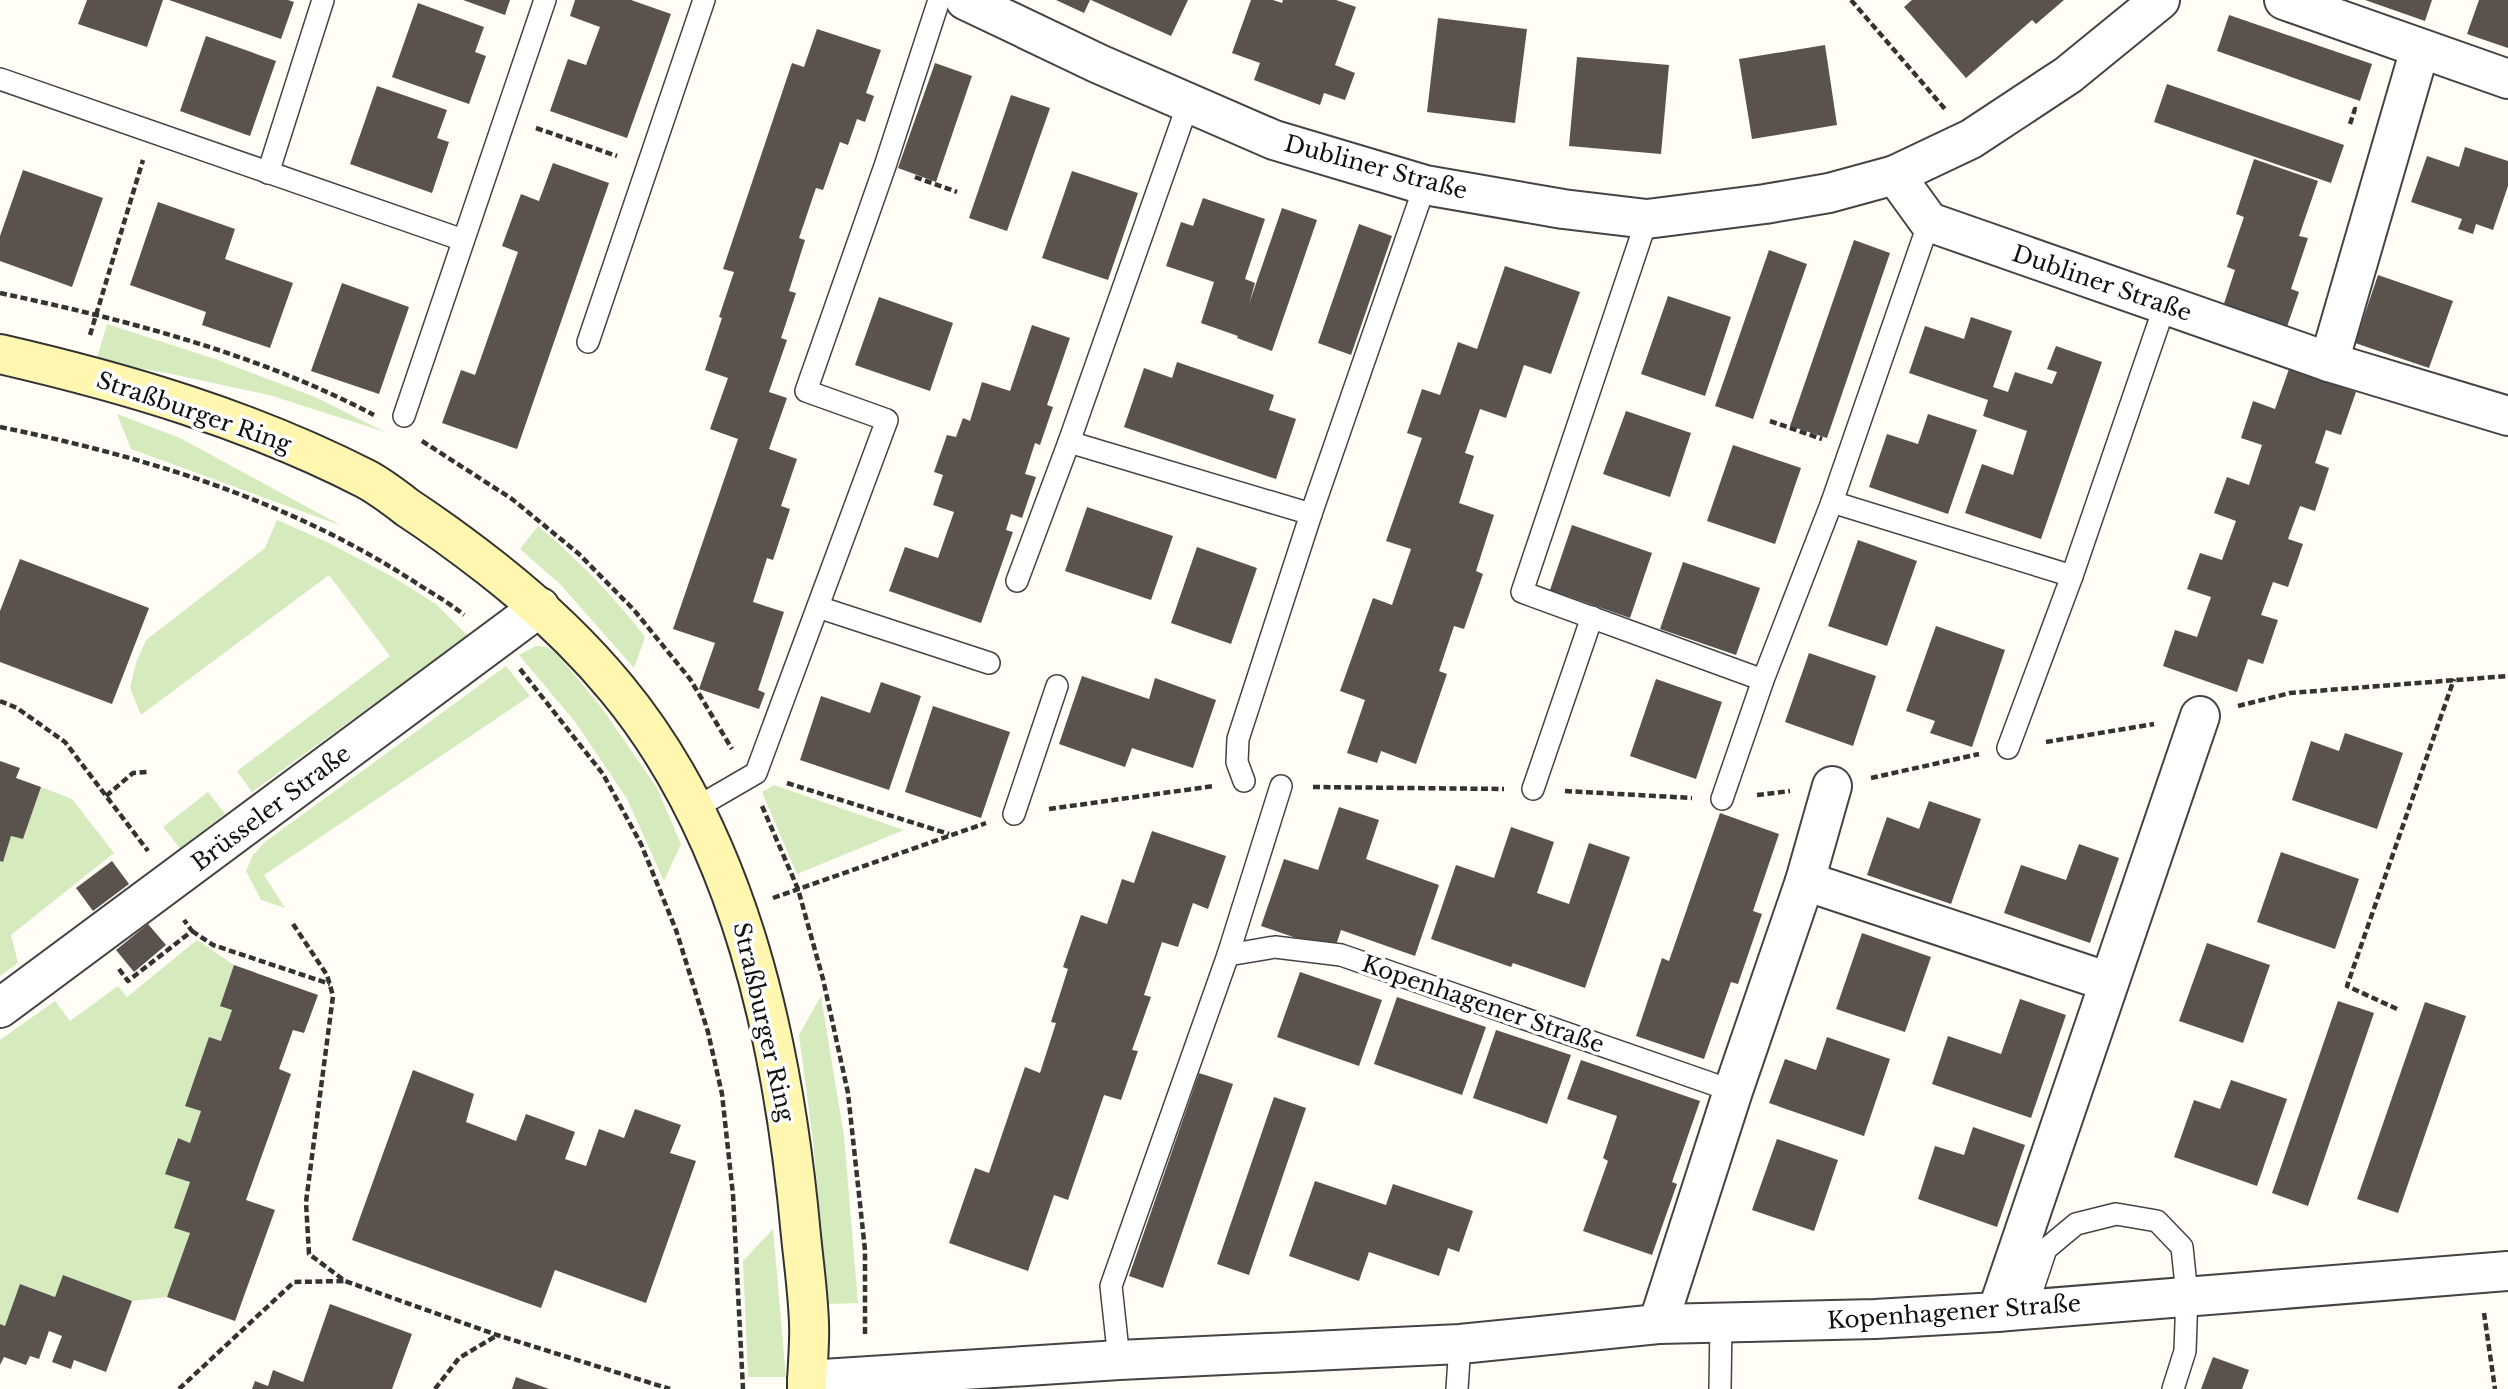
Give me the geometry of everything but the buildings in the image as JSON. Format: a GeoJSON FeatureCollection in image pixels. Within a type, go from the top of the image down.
{"type":"FeatureCollection","features":[{"type":"Feature","properties":{"kind":"street","name":"Dubliner Straße"},"geometry":{"type":"LineString","coordinates":[[965,0],[1188,104],[1275,140],[1425,185],[1563,209],[1647,219],[1829,193],[1895,175],[1971,139],[2068,75],[2160,0]]}},
{"type":"Feature","properties":{"kind":"street"},"geometry":{"type":"LineString","coordinates":[[2284,0],[2508,79]]}},
{"type":"Feature","properties":{"kind":"street"},"geometry":{"type":"LineString","coordinates":[[2329,362],[2420,49]]}},
{"type":"Feature","properties":{"kind":"street"},"geometry":{"type":"LineString","coordinates":[[1895,175],[1930,222]]}},
{"type":"Feature","properties":{"kind":"street","name":"Dubliner Straße"},"geometry":{"type":"LineString","coordinates":[[1930,222],[2329,362],[2508,416]]}},
{"type":"Feature","properties":{"kind":"street","name":"Straßburger Ring"},"geometry":{"type":"LineString","coordinates":[[0,354],[79,372],[228,419],[369,481],[461,544],[540,607],[618,690],[661,751],[694,809],[739,910],[771,1029],[794,1164],[809,1324],[807,1384]]}},
{"type":"Feature","properties":{"kind":"street","name":"Brüsseler Straße"},"geometry":{"type":"LineString","coordinates":[[0,1007],[540,607]]}},
{"type":"Feature","properties":{"kind":"street"},"geometry":{"type":"LineString","coordinates":[[2012,1311],[2109,982],[2200,716]]}},
{"type":"Feature","properties":{"kind":"street"},"geometry":{"type":"LineString","coordinates":[[1658,1324],[1733,1091],[1805,881],[1832,786]]}},
{"type":"Feature","properties":{"kind":"street"},"geometry":{"type":"LineString","coordinates":[[1805,881],[2109,982]]}},
{"type":"Feature","properties":{"kind":"street","name":"Kopenhagener Straße"},"geometry":{"type":"LineString","coordinates":[[807,1384],[865,1377],[1119,1360],[1460,1344],[1658,1324],[1875,1319],[2012,1311],[2187,1295],[2493,1273]]}},
{"type":"Feature","properties":{"kind":"lane"},"geometry":{"type":"LineString","coordinates":[[268,173],[323,0]]}},
{"type":"Feature","properties":{"kind":"lane"},"geometry":{"type":"LineString","coordinates":[[404,416],[545,0]]}},
{"type":"Feature","properties":{"kind":"lane"},"geometry":{"type":"LineString","coordinates":[[587,342],[704,0]]}},
{"type":"Feature","properties":{"kind":"lane"},"geometry":{"type":"LineString","coordinates":[[694,809],[753,775],[887,420],[806,391],[939,0]]}},
{"type":"Feature","properties":{"kind":"lane"},"geometry":{"type":"LineString","coordinates":[[0,79],[463,240]]}},
{"type":"Feature","properties":{"kind":"lane"},"geometry":{"type":"LineString","coordinates":[[1017,581],[1188,104]]}},
{"type":"Feature","properties":{"kind":"lane"},"geometry":{"type":"LineString","coordinates":[[1244,781],[1237,762],[1238,739],[1311,514],[1425,185]]}},
{"type":"Feature","properties":{"kind":"lane"},"geometry":{"type":"LineString","coordinates":[[1647,219],[1522,592],[1763,680]]}},
{"type":"Feature","properties":{"kind":"lane"},"geometry":{"type":"LineString","coordinates":[[1722,799],[1763,680],[1832,502],[1930,222]]}},
{"type":"Feature","properties":{"kind":"lane"},"geometry":{"type":"LineString","coordinates":[[2008,748],[2072,576],[2165,305]]}},
{"type":"Feature","properties":{"kind":"lane"},"geometry":{"type":"LineString","coordinates":[[1069,442],[1311,514]]}},
{"type":"Feature","properties":{"kind":"lane"},"geometry":{"type":"LineString","coordinates":[[1832,502],[2072,576]]}},
{"type":"Feature","properties":{"kind":"lane"},"geometry":{"type":"LineString","coordinates":[[818,607],[989,663]]}},
{"type":"Feature","properties":{"kind":"lane"},"geometry":{"type":"LineString","coordinates":[[1534,789],[1592,617]]}},
{"type":"Feature","properties":{"kind":"lane"},"geometry":{"type":"LineString","coordinates":[[1014,814],[1057,686]]}},
{"type":"Feature","properties":{"kind":"lane"},"geometry":{"type":"LineString","coordinates":[[1119,1360],[1111,1286],[1228,956],[1281,786]]}},
{"type":"Feature","properties":{"kind":"lane","name":"Kopenhagener Straße"},"geometry":{"type":"LineString","coordinates":[[1228,956],[1275,947],[1341,955],[1733,1091]]}},
{"type":"Feature","properties":{"kind":"lane"},"geometry":{"type":"LineString","coordinates":[[2012,1311],[2046,1249],[2076,1224],[2116,1214],[2157,1221],[2182,1247],[2187,1295],[2185,1351],[2173,1389]]}},
{"type":"Feature","properties":{"kind":"lane"},"geometry":{"type":"LineString","coordinates":[[1720,1389],[1721,1322]]}},
{"type":"Feature","properties":{"kind":"lane"},"geometry":{"type":"LineString","coordinates":[[1457,1389],[1460,1344]]}},
{"type":"Feature","properties":{"kind":"path"},"geometry":{"type":"LineString","coordinates":[[1851,0],[1971,139]]}},
{"type":"Feature","properties":{"kind":"path"},"geometry":{"type":"LineString","coordinates":[[505,118],[647,166]]}},
{"type":"Feature","properties":{"kind":"path"},"geometry":{"type":"LineString","coordinates":[[79,372],[151,132]]}},
{"type":"Feature","properties":{"kind":"path"},"geometry":{"type":"LineString","coordinates":[[918,177],[957,192]]}},
{"type":"Feature","properties":{"kind":"path"},"geometry":{"type":"LineString","coordinates":[[0,293],[96,313],[164,332],[341,398],[375,416]]}},
{"type":"Feature","properties":{"kind":"path"},"geometry":{"type":"LineString","coordinates":[[1770,421],[1851,449]]}},
{"type":"Feature","properties":{"kind":"path"},"geometry":{"type":"LineString","coordinates":[[0,427],[64,440],[145,462],[236,492],[358,547],[458,610],[496,641],[548,702],[603,774],[641,844],[676,930],[708,1032],[722,1094],[733,1195],[743,1389]]}},
{"type":"Feature","properties":{"kind":"path"},"geometry":{"type":"LineString","coordinates":[[420,440],[512,499],[589,563],[634,610],[690,680],[753,775],[798,889],[823,979],[848,1093],[865,1250],[865,1377]]}},
{"type":"Feature","properties":{"kind":"path"},"geometry":{"type":"LineString","coordinates":[[1281,786],[1534,789],[1722,799],[1832,786],[2008,748],[2200,716],[2290,693],[2508,676]]}},
{"type":"Feature","properties":{"kind":"path"},"geometry":{"type":"LineString","coordinates":[[2397,1009],[2347,986],[2454,679]]}},
{"type":"Feature","properties":{"kind":"path"},"geometry":{"type":"LineString","coordinates":[[0,701],[18,709],[65,743],[172,882]]}},
{"type":"Feature","properties":{"kind":"path"},"geometry":{"type":"LineString","coordinates":[[106,796],[133,773],[148,772]]}},
{"type":"Feature","properties":{"kind":"path"},"geometry":{"type":"LineString","coordinates":[[753,775],[950,834]]}},
{"type":"Feature","properties":{"kind":"path"},"geometry":{"type":"LineString","coordinates":[[739,910],[950,834],[1014,814],[1244,781]]}},
{"type":"Feature","properties":{"kind":"path"},"geometry":{"type":"LineString","coordinates":[[293,924],[327,975],[333,996],[306,1202],[309,1254],[345,1281],[497,1335],[670,1389]]}},
{"type":"Feature","properties":{"kind":"path"},"geometry":{"type":"LineString","coordinates":[[192,931],[213,945],[330,984]]}},
{"type":"Feature","properties":{"kind":"path"},"geometry":{"type":"LineString","coordinates":[[2493,1273],[2495,1389]]}},
{"type":"Feature","properties":{"kind":"path"},"geometry":{"type":"LineString","coordinates":[[179,1389],[294,1282],[345,1281]]}},
{"type":"Feature","properties":{"kind":"path"},"geometry":{"type":"LineString","coordinates":[[435,1389],[459,1358],[497,1335]]}},
{"type":"Feature","properties":{"kind":"green space"},"geometry":{"type":"Polygon","coordinates":[[[107,324],[218,360],[315,397],[385,432],[269,395],[96,361],[107,324]]]}},
{"type":"Feature","properties":{"kind":"green space"},"geometry":{"type":"Polygon","coordinates":[[[117,414],[180,438],[342,526],[131,449],[117,414]]]}},
{"type":"Feature","properties":{"kind":"green space"},"geometry":{"type":"Polygon","coordinates":[[[277,520],[327,542],[393,577],[436,604],[468,636],[252,792],[237,771],[390,656],[329,575],[141,715],[130,688],[136,663],[146,640],[265,548],[277,520]]]}},
{"type":"Feature","properties":{"kind":"green space"},"geometry":{"type":"Polygon","coordinates":[[[538,526],[594,578],[645,637],[634,668],[561,585],[520,549],[538,526]]]}},
{"type":"Feature","properties":{"kind":"green space"},"geometry":{"type":"Polygon","coordinates":[[[536,646],[547,647],[557,654],[601,707],[657,788],[681,844],[664,881],[627,799],[576,723],[519,655],[536,646]]]}},
{"type":"Feature","properties":{"kind":"green space"},"geometry":{"type":"Polygon","coordinates":[[[506,666],[530,696],[264,875],[285,908],[261,900],[246,871],[253,855],[265,842],[506,666]]]}},
{"type":"Feature","properties":{"kind":"green space"},"geometry":{"type":"Polygon","coordinates":[[[774,785],[904,830],[797,874],[762,792],[774,785]]]}},
{"type":"Feature","properties":{"kind":"green space"},"geometry":{"type":"Polygon","coordinates":[[[41,787],[72,799],[114,853],[11,935],[18,963],[0,976],[0,861],[3,861],[11,836],[23,839],[41,787]]]}},
{"type":"Feature","properties":{"kind":"green space"},"geometry":{"type":"Polygon","coordinates":[[[208,792],[225,814],[180,848],[163,827],[208,792]]]}},
{"type":"Feature","properties":{"kind":"green space"},"geometry":{"type":"Polygon","coordinates":[[[197,940],[234,965],[220,1005],[232,1010],[221,1041],[209,1037],[185,1105],[201,1111],[190,1143],[177,1138],[166,1173],[190,1182],[175,1228],[190,1233],[167,1297],[132,1301],[63,1275],[55,1297],[20,1284],[5,1326],[0,1324],[0,1040],[55,1001],[70,1021],[118,986],[127,997],[197,940]]]}},
{"type":"Feature","properties":{"kind":"green space"},"geometry":{"type":"Polygon","coordinates":[[[821,996],[844,1136],[858,1303],[828,1304],[813,1141],[799,1035],[821,996]]]}},
{"type":"Feature","properties":{"kind":"green space"},"geometry":{"type":"Polygon","coordinates":[[[773,1229],[786,1377],[748,1377],[743,1261],[773,1229]]]}}]}
